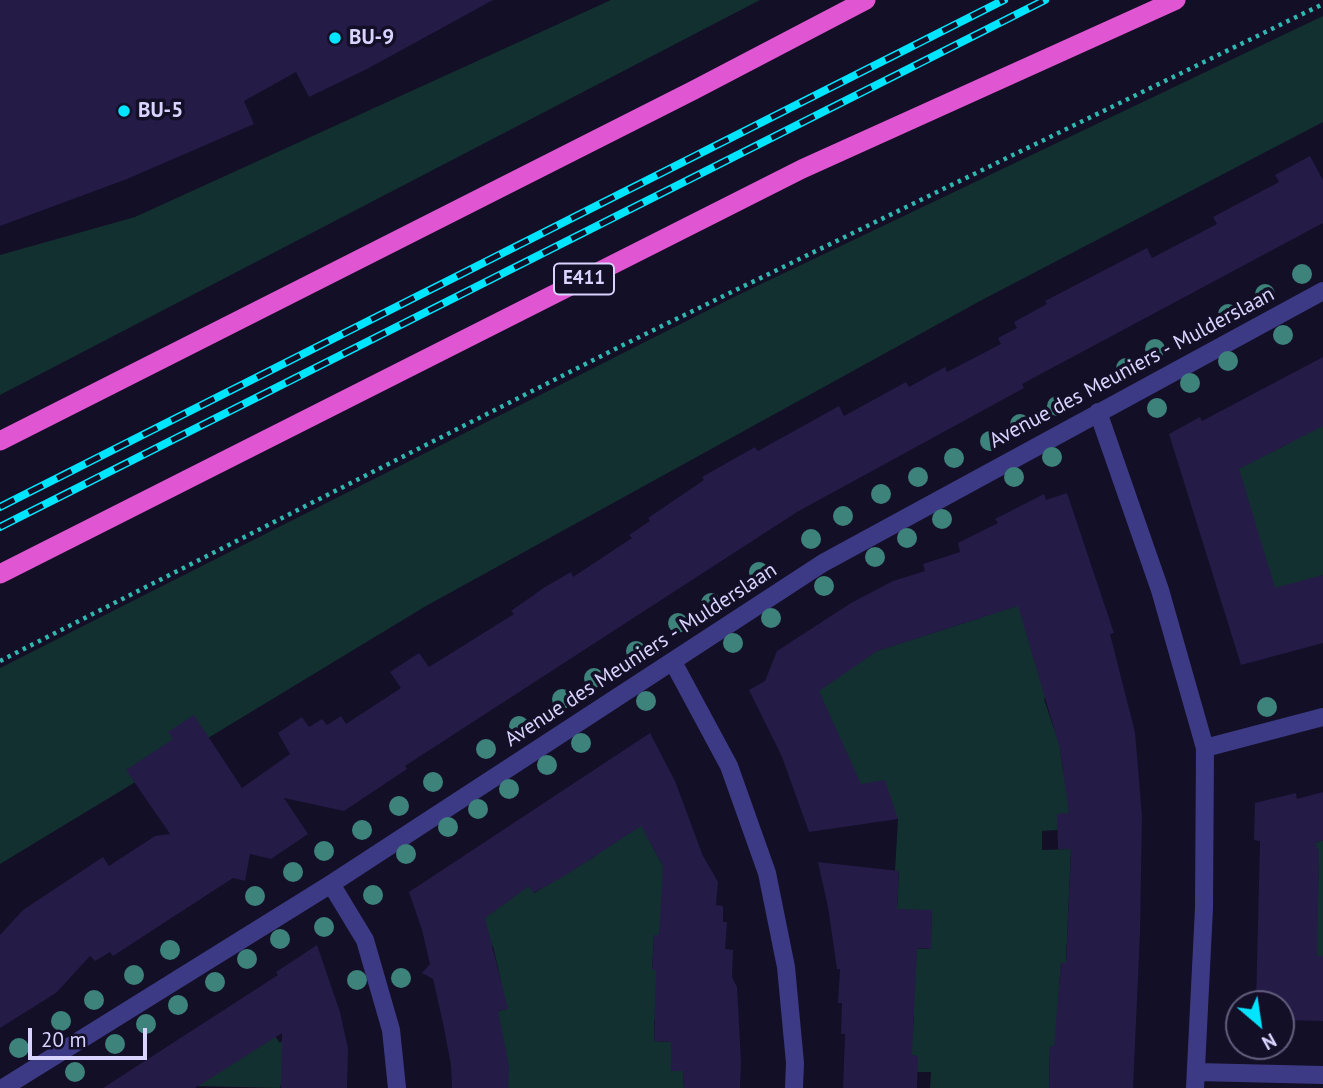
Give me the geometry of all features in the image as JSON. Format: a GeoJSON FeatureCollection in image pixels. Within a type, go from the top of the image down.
{"type":"FeatureCollection","features":[{"type":"Feature","properties":{"kind":"highway"},"geometry":{"type":"LineString","coordinates":[[0,441],[866,0]]}},
{"type":"Feature","properties":{"kind":"highway","name":"E411"},"geometry":{"type":"LineString","coordinates":[[0,574],[802,169],[1175,0]]}},
{"type":"Feature","properties":{"kind":"street","name":"Avenue des Meuniers - Mulderslaan"},"geometry":{"type":"LineString","coordinates":[[3,1088],[331,884],[823,563],[1323,291]]}},
{"type":"Feature","properties":{"kind":"street"},"geometry":{"type":"LineString","coordinates":[[1098,412],[1160,590],[1205,748],[1203,908],[1196,1080],[1323,1074]]}},
{"type":"Feature","properties":{"kind":"street"},"geometry":{"type":"LineString","coordinates":[[673,662],[729,766],[767,873],[786,967],[795,1063],[794,1088]]}},
{"type":"Feature","properties":{"kind":"street"},"geometry":{"type":"LineString","coordinates":[[1205,748],[1323,717]]}},
{"type":"Feature","properties":{"kind":"street"},"geometry":{"type":"LineString","coordinates":[[331,884],[365,940],[391,1030],[397,1088]]}},
{"type":"Feature","properties":{"kind":"path"},"geometry":{"type":"LineString","coordinates":[[0,662],[623,345],[1323,4]]}},
{"type":"Feature","properties":{"kind":"green space"},"geometry":{"type":"Polygon","coordinates":[[[611,0],[760,0],[0,395],[0,255],[135,217],[611,0]]]}},
{"type":"Feature","properties":{"kind":"green space"},"geometry":{"type":"Polygon","coordinates":[[[1323,16],[1323,122],[980,301],[426,606],[0,864],[0,668],[736,296],[1323,16]]]}},
{"type":"Feature","properties":{"kind":"green space"},"geometry":{"type":"Polygon","coordinates":[[[1323,410],[1323,575],[1274,609],[1230,460],[1260,440],[1268,454],[1286,445],[1323,410]]]}},
{"type":"Feature","properties":{"kind":"green space"},"geometry":{"type":"Polygon","coordinates":[[[1028,555],[1063,692],[1044,699],[1055,732],[1058,732],[1063,771],[1087,791],[1057,830],[1042,831],[1042,850],[1071,849],[1066,963],[1061,963],[1058,1003],[1064,1046],[1050,1046],[1049,1088],[930,1088],[931,1072],[917,1072],[917,1056],[907,1055],[914,1020],[905,948],[930,949],[932,911],[897,909],[899,871],[895,871],[898,819],[840,787],[809,675],[980,618],[1028,555]]]}},
{"type":"Feature","properties":{"kind":"green space"},"geometry":{"type":"Polygon","coordinates":[[[652,804],[650,842],[668,875],[659,935],[654,935],[652,969],[669,970],[666,1021],[654,1020],[654,1041],[671,1042],[671,1070],[683,1071],[684,1088],[508,1088],[505,1049],[491,1013],[507,1009],[493,946],[480,948],[480,875],[501,906],[527,883],[534,893],[594,857],[652,804]]]}},
{"type":"Feature","properties":{"kind":"green space"},"geometry":{"type":"Polygon","coordinates":[[[1323,840],[1323,956],[1319,956],[1319,962],[1306,932],[1318,888],[1315,843],[1323,840]]]}},
{"type":"Feature","properties":{"kind":"green space"},"geometry":{"type":"Polygon","coordinates":[[[296,1027],[294,1084],[281,1084],[280,1088],[194,1086],[275,1036],[280,1043],[296,1027]]]}},
{"type":"Feature","properties":{"kind":"building","name":"BU-5"},"geometry":{"type":"Polygon","coordinates":[[[0,0],[493,0],[367,69],[309,97],[296,72],[244,101],[254,124],[127,179],[0,226],[0,0]]]}},
{"type":"Feature","properties":{"kind":"building"},"geometry":{"type":"Polygon","coordinates":[[[1310,156],[1323,180],[1323,223],[1022,384],[1024,388],[797,512],[405,766],[407,769],[344,811],[284,798],[308,834],[271,859],[250,854],[245,881],[233,878],[113,956],[110,952],[95,961],[90,956],[56,993],[0,1028],[0,935],[23,910],[103,857],[109,866],[155,836],[170,834],[126,770],[173,739],[168,732],[194,715],[242,788],[290,754],[278,733],[302,717],[309,727],[322,719],[327,725],[341,716],[346,724],[401,688],[390,672],[419,653],[429,667],[514,614],[511,611],[545,587],[571,572],[573,577],[632,538],[629,535],[650,521],[648,518],[704,480],[702,477],[755,447],[758,451],[839,406],[844,416],[906,382],[909,387],[945,367],[947,372],[1001,344],[998,338],[1017,328],[1014,322],[1047,304],[1045,301],[1147,248],[1152,258],[1217,224],[1213,217],[1279,182],[1275,175],[1310,156]]]}},
{"type":"Feature","properties":{"kind":"building"},"geometry":{"type":"Polygon","coordinates":[[[1323,357],[1323,426],[1239,469],[1275,588],[1323,575],[1323,643],[1241,665],[1169,434],[1200,417],[1202,421],[1323,357]]]}},
{"type":"Feature","properties":{"kind":"building"},"geometry":{"type":"Polygon","coordinates":[[[1067,493],[1114,633],[1110,634],[1135,732],[1142,816],[1133,1088],[1049,1088],[1050,1046],[1054,1046],[1061,963],[1066,963],[1071,849],[1058,849],[1057,814],[1069,813],[1060,749],[1018,606],[877,651],[819,691],[861,784],[885,780],[898,819],[809,832],[782,757],[749,690],[765,681],[777,651],[851,603],[893,581],[925,571],[923,564],[960,552],[958,543],[998,523],[995,519],[1044,494],[1046,500],[1067,493]]]}},
{"type":"Feature","properties":{"kind":"building"},"geometry":{"type":"Polygon","coordinates":[[[650,733],[675,781],[703,856],[718,882],[716,905],[723,906],[723,922],[727,922],[725,949],[733,950],[732,977],[737,987],[740,1088],[684,1088],[683,1071],[671,1071],[671,1042],[654,1041],[656,970],[652,970],[654,935],[659,935],[663,866],[641,826],[566,875],[533,893],[529,886],[485,918],[508,1009],[498,1011],[509,1066],[508,1088],[452,1088],[451,1065],[443,1023],[433,979],[422,973],[430,964],[409,892],[650,733]]]}},
{"type":"Feature","properties":{"kind":"building"},"geometry":{"type":"Polygon","coordinates":[[[1323,792],[1323,840],[1315,843],[1319,851],[1317,956],[1323,956],[1323,1021],[1295,1020],[1295,990],[1256,990],[1260,841],[1254,840],[1255,803],[1296,793],[1297,799],[1323,792]]]}},
{"type":"Feature","properties":{"kind":"building"},"geometry":{"type":"Polygon","coordinates":[[[818,862],[899,871],[897,909],[932,910],[931,949],[917,948],[912,1055],[918,1056],[917,1088],[843,1088],[845,1034],[841,1034],[842,1003],[838,1003],[840,969],[837,969],[818,862]]]}},
{"type":"Feature","properties":{"kind":"building"},"geometry":{"type":"Polygon","coordinates":[[[317,945],[340,1012],[348,1049],[347,1088],[281,1088],[282,1033],[195,1088],[103,1088],[278,975],[276,972],[317,945]]]}},
{"type":"Feature","properties":{"kind":"railway"},"geometry":{"type":"LineString","coordinates":[[0,507],[1004,0]]}},
{"type":"Feature","properties":{"kind":"railway"},"geometry":{"type":"LineString","coordinates":[[0,527],[1045,0]]}},
{"type":"Feature","properties":{"kind":"place","name":"BU-9"},"geometry":{"type":"Point","coordinates":[335,38]}},
{"type":"Feature","properties":{"kind":"place","name":"BU-5"},"geometry":{"type":"Point","coordinates":[124,111]}}]}
